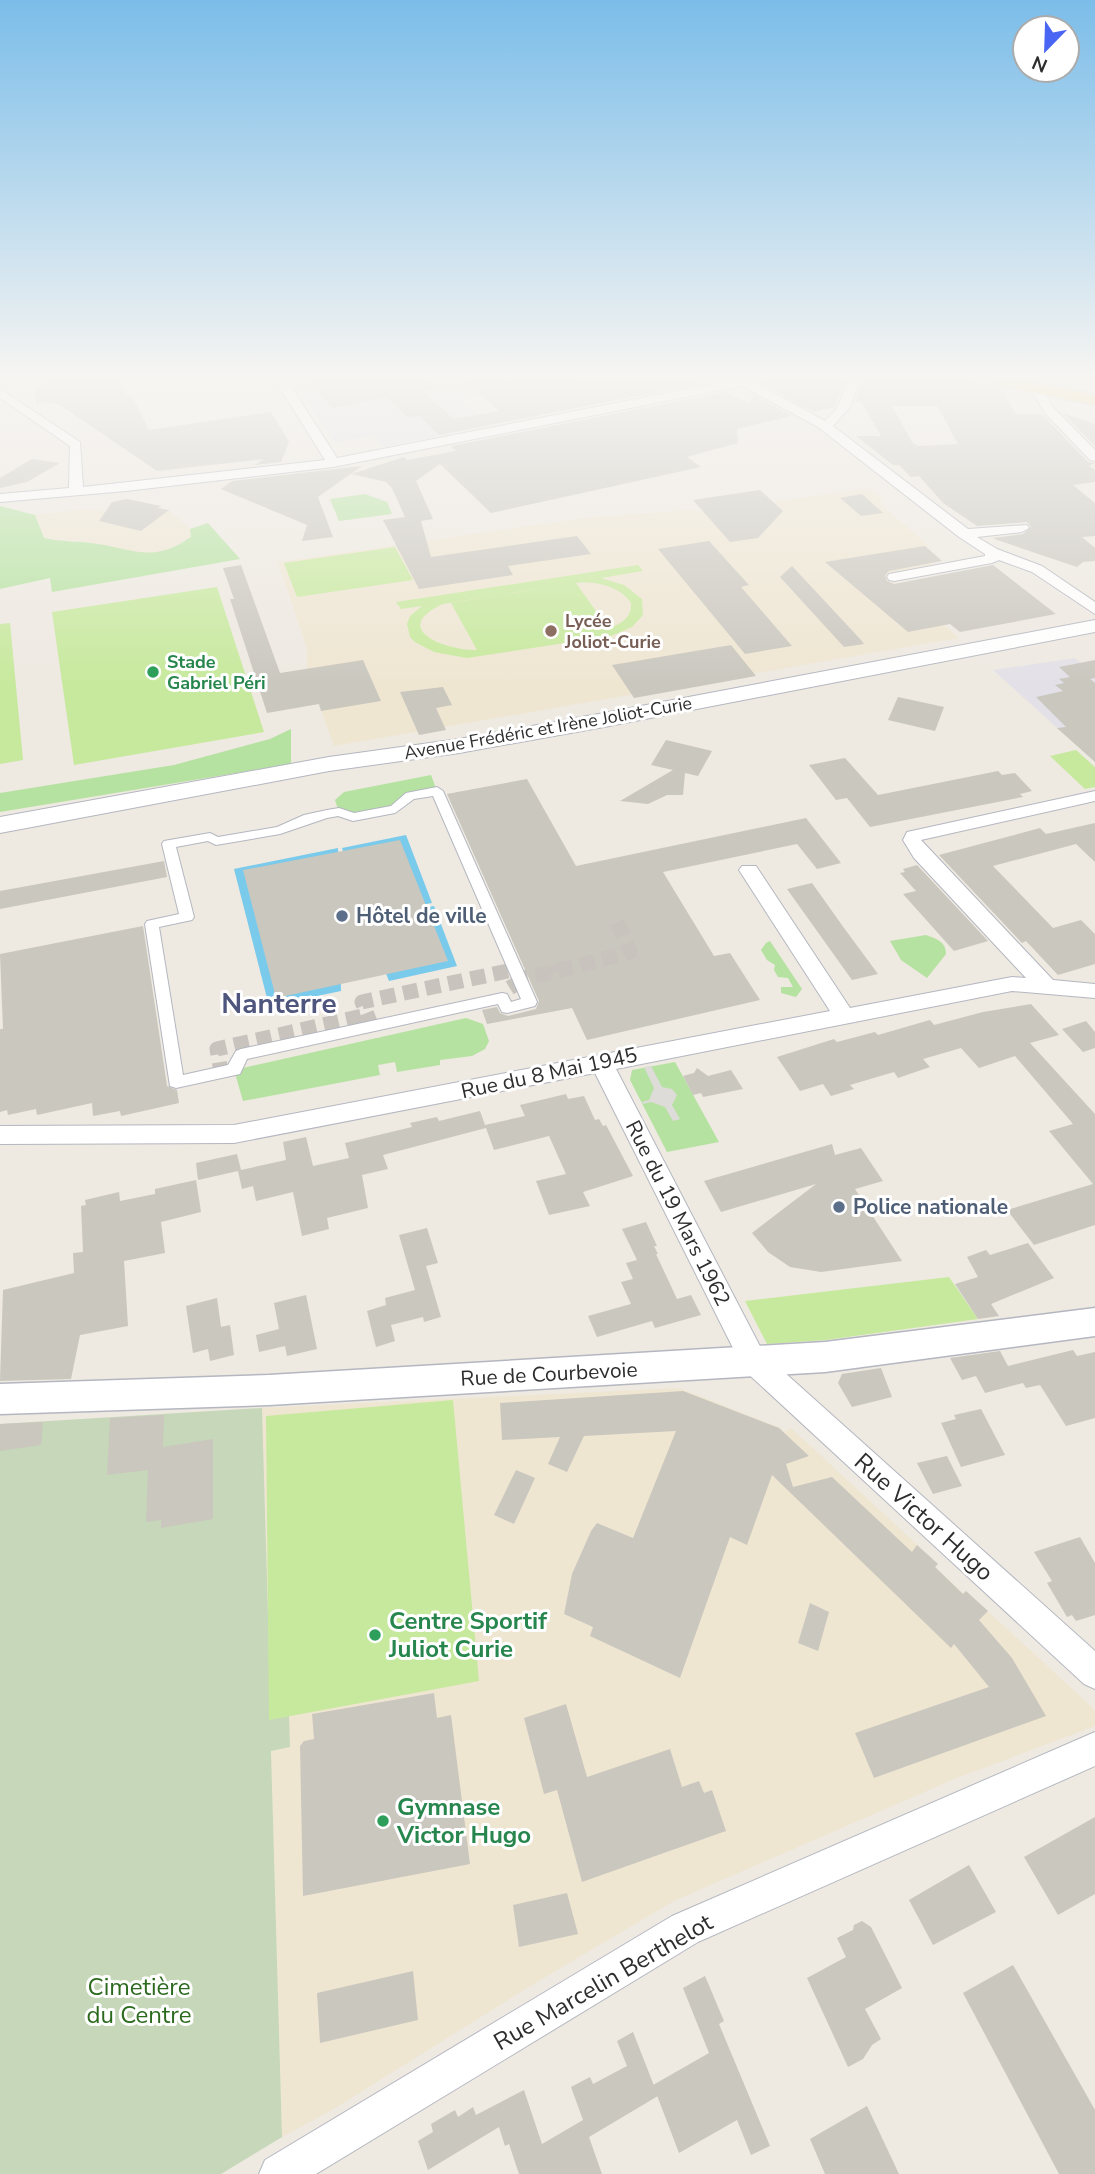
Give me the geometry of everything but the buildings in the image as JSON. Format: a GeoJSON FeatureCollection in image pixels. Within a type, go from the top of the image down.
{"type":"FeatureCollection","features":[{"type":"Feature","properties":{"kind":"main road","name":"Avenue Frédéric et Irène Joliot-Curie"},"geometry":{"type":"LineString","coordinates":[[0,825],[194,792],[329,764],[459,746],[604,720],[1095,626]]}},
{"type":"Feature","properties":{"kind":"main road","name":"Avenue Frédéric et Irène Joliot-Curie"},"geometry":{"type":"LineString","coordinates":[[0,836],[945,663],[1095,639]]}},
{"type":"Feature","properties":{"kind":"street"},"geometry":{"type":"LineString","coordinates":[[76,481],[76,492]]}},
{"type":"Feature","properties":{"kind":"street"},"geometry":{"type":"LineString","coordinates":[[0,498],[169,481]]}},
{"type":"Feature","properties":{"kind":"street"},"geometry":{"type":"LineString","coordinates":[[896,481],[992,552],[1037,569],[1095,609]]}},
{"type":"Feature","properties":{"kind":"street"},"geometry":{"type":"LineString","coordinates":[[964,534],[1022,528]]}},
{"type":"Feature","properties":{"kind":"street"},"geometry":{"type":"LineString","coordinates":[[894,577],[992,559],[992,552]]}},
{"type":"Feature","properties":{"kind":"street"},"geometry":{"type":"LineString","coordinates":[[437,791],[530,1002],[522,1004],[507,1007],[502,998],[241,1055],[234,1070],[176,1082],[152,924],[187,917],[169,844],[210,836],[216,842],[280,830],[309,818],[339,812],[353,817],[395,809],[410,796],[437,791]]}},
{"type":"Feature","properties":{"kind":"street"},"geometry":{"type":"LineString","coordinates":[[1047,987],[920,854],[912,840],[914,836],[1095,796]]}},
{"type":"Feature","properties":{"kind":"street"},"geometry":{"type":"LineString","coordinates":[[749,870],[844,1016]]}},
{"type":"Feature","properties":{"kind":"street","name":"Rue du 8 Mai 1945"},"geometry":{"type":"LineString","coordinates":[[0,1135],[234,1135],[1012,984],[1095,991]]}},
{"type":"Feature","properties":{"kind":"street","name":"Rue du 19 Mars 1962"},"geometry":{"type":"LineString","coordinates":[[603,1063],[608,1078],[754,1362]]}},
{"type":"Feature","properties":{"kind":"street","name":"Rue de Courbevoie"},"geometry":{"type":"LineString","coordinates":[[0,1399],[257,1391],[754,1362],[825,1357],[1095,1322]]}},
{"type":"Feature","properties":{"kind":"street","name":"Rue Victor Hugo"},"geometry":{"type":"LineString","coordinates":[[754,1362],[1095,1672]]}},
{"type":"Feature","properties":{"kind":"street","name":"Rue Marcelin Berthelot"},"geometry":{"type":"LineString","coordinates":[[279,2174],[685,1929],[1095,1749]]}},
{"type":"Feature","properties":{"kind":"shaded area","name":"Lycée Joliot-Curie"},"geometry":{"type":"Polygon","coordinates":[[[867,488],[884,501],[879,503],[927,544],[926,557],[936,566],[888,576],[959,638],[334,746],[307,672],[307,649],[278,562],[585,518],[690,510],[706,512],[867,488]]]}},
{"type":"Feature","properties":{"kind":"shaded area"},"geometry":{"type":"Polygon","coordinates":[[[121,500],[161,506],[159,508],[169,510],[190,529],[191,537],[178,546],[155,553],[135,554],[94,543],[44,538],[35,515],[87,509],[107,512],[114,504],[110,503],[121,500]]]}},
{"type":"Feature","properties":{"kind":"shaded area"},"geometry":{"type":"Polygon","coordinates":[[[1075,658],[1095,674],[1095,762],[993,670],[1075,658]]]}},
{"type":"Feature","properties":{"kind":"shaded area"},"geometry":{"type":"Polygon","coordinates":[[[651,1066],[662,1087],[672,1089],[677,1095],[672,1105],[680,1119],[673,1121],[665,1107],[651,1102],[643,1104],[642,1102],[649,1100],[654,1088],[644,1067],[651,1066]]]}},
{"type":"Feature","properties":{"kind":"shaded area"},"geometry":{"type":"Polygon","coordinates":[[[679,1388],[781,1428],[784,1432],[791,1428],[938,1564],[935,1567],[963,1593],[966,1591],[1095,1710],[1095,1726],[952,1780],[674,1901],[537,1982],[332,2110],[282,2137],[271,1750],[290,1747],[271,1719],[262,1408],[679,1388]]]}},
{"type":"Feature","properties":{"kind":"green space"},"geometry":{"type":"Polygon","coordinates":[[[365,494],[387,502],[392,514],[339,521],[330,499],[365,494]]]}},
{"type":"Feature","properties":{"kind":"green space"},"geometry":{"type":"Polygon","coordinates":[[[0,506],[35,515],[44,538],[145,552],[166,550],[178,545],[191,537],[190,529],[208,523],[240,559],[52,592],[50,578],[0,589],[0,506]]]}},
{"type":"Feature","properties":{"kind":"green space"},"geometry":{"type":"Polygon","coordinates":[[[395,547],[413,580],[297,597],[284,563],[395,547]]]}},
{"type":"Feature","properties":{"kind":"green space"},"geometry":{"type":"Polygon","coordinates":[[[638,565],[643,571],[601,578],[624,585],[642,599],[643,615],[632,627],[611,636],[467,658],[434,652],[415,642],[410,637],[407,624],[410,616],[422,606],[401,609],[396,602],[638,565]],[[573,583],[443,604],[427,613],[421,622],[421,630],[428,637],[451,647],[477,650],[451,603],[573,583]],[[576,583],[608,628],[621,623],[630,613],[631,603],[620,592],[599,584],[576,583]]]}},
{"type":"Feature","properties":{"kind":"green space","name":"Stade Gabriel Péri"},"geometry":{"type":"Polygon","coordinates":[[[217,587],[264,732],[74,765],[52,612],[217,587]]]}},
{"type":"Feature","properties":{"kind":"green space"},"geometry":{"type":"Polygon","coordinates":[[[10,623],[23,760],[0,764],[0,624],[10,623]]]}},
{"type":"Feature","properties":{"kind":"green space"},"geometry":{"type":"Polygon","coordinates":[[[291,729],[291,764],[0,812],[0,793],[174,765],[270,739],[291,729]]]}},
{"type":"Feature","properties":{"kind":"green space"},"geometry":{"type":"Polygon","coordinates":[[[1076,750],[1095,767],[1095,787],[1085,789],[1050,756],[1076,750]]]}},
{"type":"Feature","properties":{"kind":"green space"},"geometry":{"type":"Polygon","coordinates":[[[431,775],[437,791],[410,796],[395,809],[353,817],[339,812],[335,800],[344,792],[431,775]]]}},
{"type":"Feature","properties":{"kind":"green space"},"geometry":{"type":"Polygon","coordinates":[[[926,935],[937,939],[946,950],[946,954],[927,978],[901,960],[890,941],[926,935]]]}},
{"type":"Feature","properties":{"kind":"green space"},"geometry":{"type":"Polygon","coordinates":[[[770,941],[802,989],[796,997],[781,993],[781,987],[793,987],[788,978],[778,977],[774,970],[775,965],[767,960],[761,950],[770,941]]]}},
{"type":"Feature","properties":{"kind":"green space"},"geometry":{"type":"Polygon","coordinates":[[[466,1018],[483,1024],[489,1041],[485,1049],[472,1056],[440,1060],[440,1065],[397,1072],[395,1062],[378,1065],[380,1075],[243,1101],[234,1070],[466,1018]]]}},
{"type":"Feature","properties":{"kind":"green space"},"geometry":{"type":"Polygon","coordinates":[[[675,1062],[719,1142],[667,1152],[630,1080],[632,1070],[675,1062]]]}},
{"type":"Feature","properties":{"kind":"green space"},"geometry":{"type":"Polygon","coordinates":[[[949,1277],[978,1319],[826,1340],[767,1344],[745,1301],[949,1277]]]}},
{"type":"Feature","properties":{"kind":"green space"},"geometry":{"type":"Polygon","coordinates":[[[453,1400],[479,1681],[269,1720],[266,1416],[453,1400]]]}},
{"type":"Feature","properties":{"kind":"green space","name":"Cimetière du Centre"},"geometry":{"type":"Polygon","coordinates":[[[262,1408],[271,1718],[289,1716],[290,1747],[271,1751],[282,2137],[221,2174],[0,2174],[0,1424],[262,1408]]]}},
{"type":"Feature","properties":{"kind":"water"},"geometry":{"type":"Polygon","coordinates":[[[406,835],[432,903],[421,905],[344,854],[342,848],[406,835]]]}},
{"type":"Feature","properties":{"kind":"water"},"geometry":{"type":"Polygon","coordinates":[[[338,848],[341,991],[269,1006],[234,869],[338,848]]]}},
{"type":"Feature","properties":{"kind":"water"},"geometry":{"type":"Polygon","coordinates":[[[434,906],[457,966],[389,981],[385,971],[422,908],[434,906]]]}},
{"type":"Feature","properties":{"kind":"tunnel"},"geometry":{"type":"LineString","coordinates":[[558,971],[630,952],[615,917]]}},
{"type":"Feature","properties":{"kind":"tunnel"},"geometry":{"type":"LineString","coordinates":[[555,964],[558,971]]}},
{"type":"Feature","properties":{"kind":"tunnel"},"geometry":{"type":"LineString","coordinates":[[372,1027],[362,1002],[508,971],[514,980]]}},
{"type":"Feature","properties":{"kind":"tunnel"},"geometry":{"type":"LineString","coordinates":[[514,980],[558,971]]}},
{"type":"Feature","properties":{"kind":"tunnel"},"geometry":{"type":"LineString","coordinates":[[514,980],[521,992]]}},
{"type":"Feature","properties":{"kind":"tunnel"},"geometry":{"type":"LineString","coordinates":[[222,1077],[217,1049],[367,1015]]}},
{"type":"Feature","properties":{"kind":"place","name":"Lycée Joliot-Curie"},"geometry":{"type":"Point","coordinates":[551,631]}},
{"type":"Feature","properties":{"kind":"place","name":"Stade Gabriel Péri"},"geometry":{"type":"Point","coordinates":[153,672]}},
{"type":"Feature","properties":{"kind":"place","name":"Hôtel de ville"},"geometry":{"type":"Point","coordinates":[342,916]}},
{"type":"Feature","properties":{"kind":"place","name":"Police nationale"},"geometry":{"type":"Point","coordinates":[839,1207]}},
{"type":"Feature","properties":{"kind":"place","name":"Centre Sportif Juliot Curie"},"geometry":{"type":"Point","coordinates":[375,1635]}},
{"type":"Feature","properties":{"kind":"place","name":"Gymnase Victor Hugo"},"geometry":{"type":"Point","coordinates":[383,1821]}},
{"type":"Feature","properties":{"kind":"district","name":"Nanterre"},"geometry":{"type":"Point","coordinates":[279,1004]}}]}
